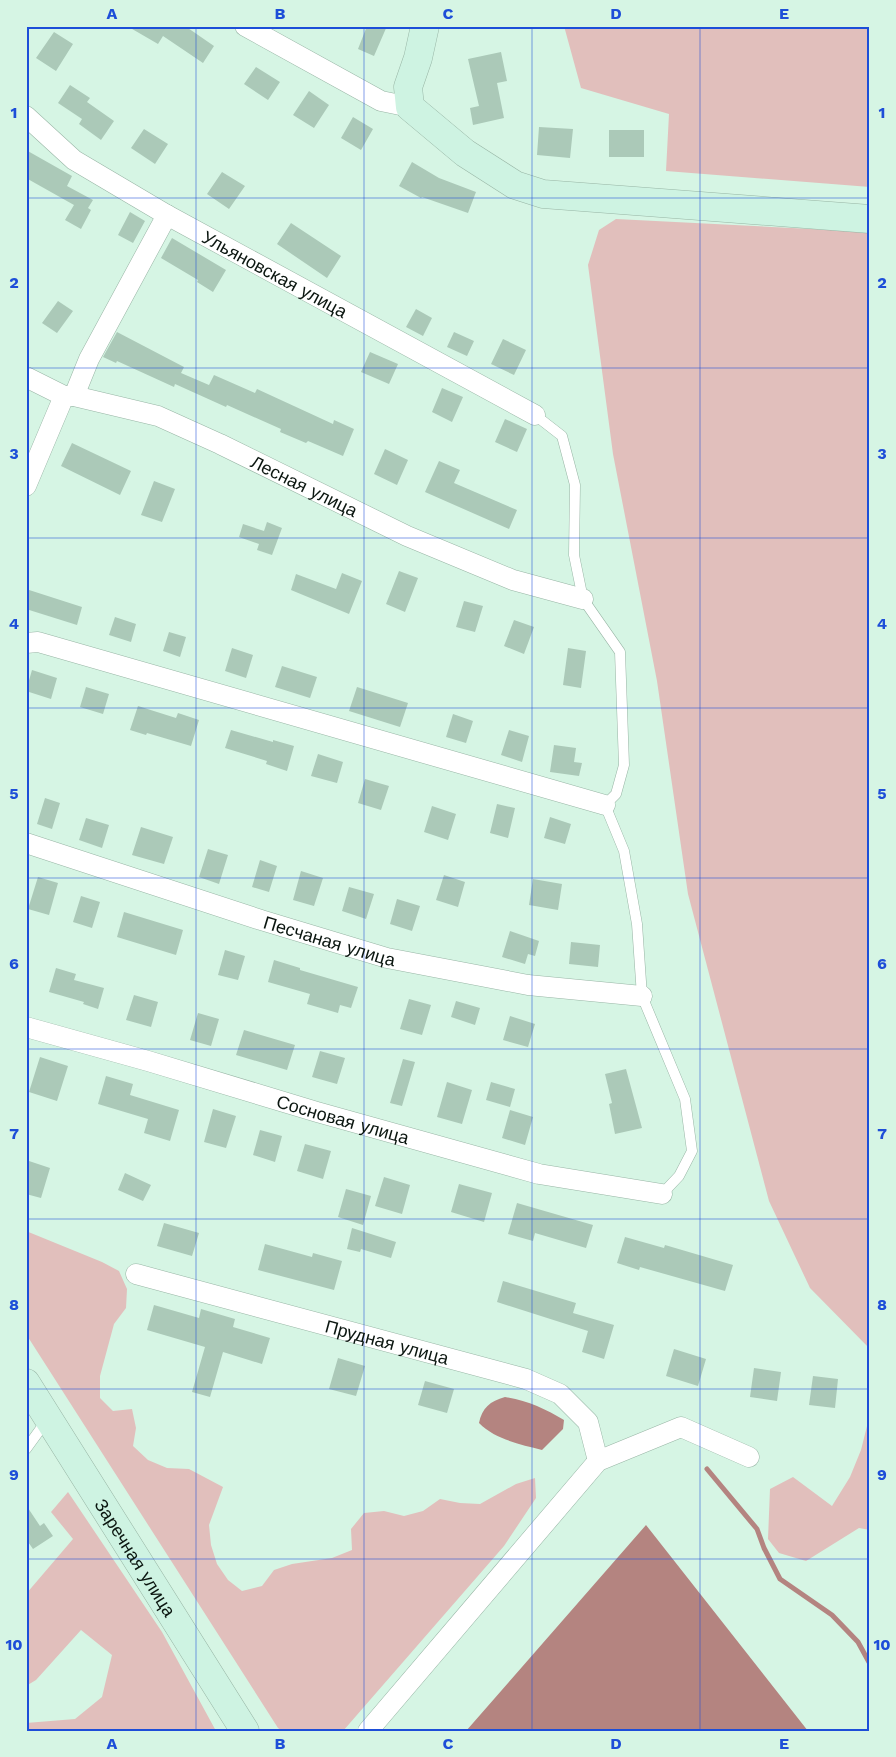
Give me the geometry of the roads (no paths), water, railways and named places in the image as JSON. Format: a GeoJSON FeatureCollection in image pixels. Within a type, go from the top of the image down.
{"type":"FeatureCollection","features":[{"type":"Feature","properties":{"kind":"street"},"geometry":{"type":"LineString","coordinates":[[245,26],[381,101],[410,107],[465,153],[515,185],[543,194],[870,219]]}},
{"type":"Feature","properties":{"kind":"street"},"geometry":{"type":"LineString","coordinates":[[410,107],[408,87],[425,26]]}},
{"type":"Feature","properties":{"kind":"street","name":"Ульяновская улица"},"geometry":{"type":"LineString","coordinates":[[26,116],[74,160],[168,215],[535,415]]}},
{"type":"Feature","properties":{"kind":"street"},"geometry":{"type":"LineString","coordinates":[[26,486],[69,396],[168,215]]}},
{"type":"Feature","properties":{"kind":"street","name":"Лесная улица"},"geometry":{"type":"LineString","coordinates":[[26,377],[69,396],[158,416],[220,444],[407,536],[513,580],[583,598]]}},
{"type":"Feature","properties":{"kind":"street"},"geometry":{"type":"LineString","coordinates":[[26,643],[38,642],[605,805]]}},
{"type":"Feature","properties":{"kind":"street","name":"Песчаная улица"},"geometry":{"type":"LineString","coordinates":[[26,843],[260,920],[387,958],[528,985],[642,996]]}},
{"type":"Feature","properties":{"kind":"street","name":"Сосновая улица"},"geometry":{"type":"LineString","coordinates":[[26,1027],[538,1174],[662,1194]]}},
{"type":"Feature","properties":{"kind":"street","name":"Прудная улица"},"geometry":{"type":"LineString","coordinates":[[136,1274],[526,1379],[560,1394],[588,1422],[598,1461]]}},
{"type":"Feature","properties":{"kind":"street","name":"Заречная улица"},"geometry":{"type":"LineString","coordinates":[[26,1383],[245,1731]]}},
{"type":"Feature","properties":{"kind":"street"},"geometry":{"type":"LineString","coordinates":[[368,1731],[598,1461],[681,1427],[749,1457]]}},
{"type":"Feature","properties":{"kind":"lane"},"geometry":{"type":"LineString","coordinates":[[535,415],[562,436],[576,485],[574,556],[583,598],[620,652],[624,765],[616,794],[605,805],[624,851],[637,924],[642,996],[685,1100],[692,1151],[679,1176],[662,1194]]}},
{"type":"Feature","properties":{"kind":"lane"},"geometry":{"type":"LineString","coordinates":[[26,1449],[49,1417]]}},
{"type":"Feature","properties":{"kind":"waterway"},"geometry":{"type":"LineString","coordinates":[[707,1469],[757,1529],[764,1548],[780,1579],[832,1615],[858,1642],[870,1664]]}}]}
